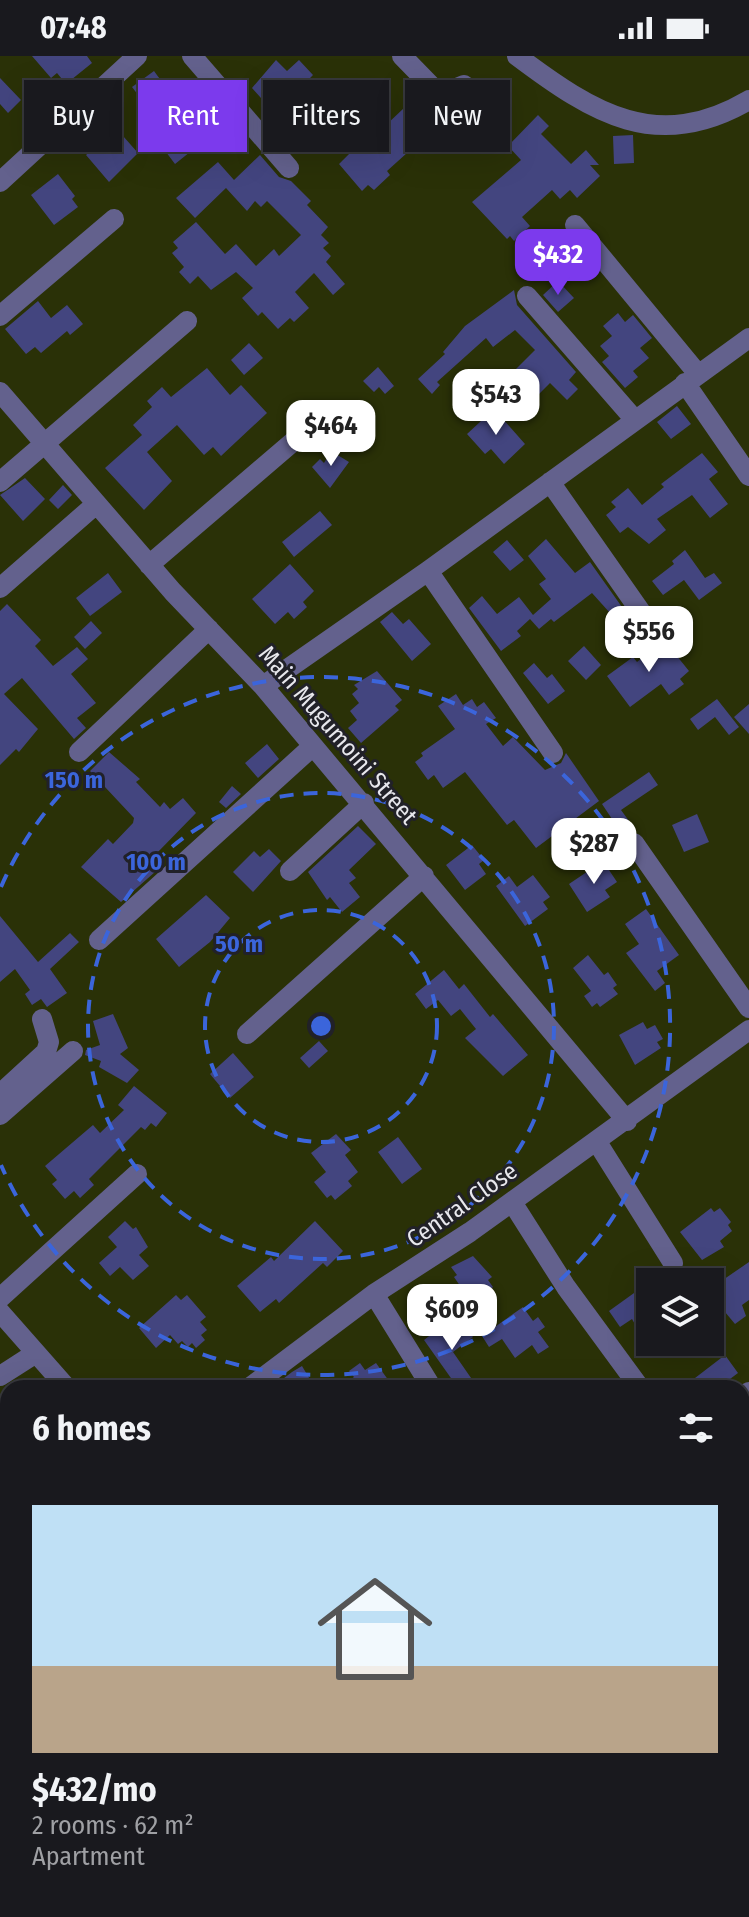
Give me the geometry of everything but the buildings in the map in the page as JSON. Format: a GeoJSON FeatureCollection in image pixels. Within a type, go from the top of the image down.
{"type":"FeatureCollection","features":[{"type":"Feature","properties":{"kind":"street"},"geometry":{"type":"LineString","coordinates":[[192,56],[289,168]]}},
{"type":"Feature","properties":{"kind":"street"},"geometry":{"type":"LineString","coordinates":[[402,56],[425,80]]}},
{"type":"Feature","properties":{"kind":"street"},"geometry":{"type":"LineString","coordinates":[[517,56],[585,102],[629,123],[651,127],[698,121],[731,111],[749,100]]}},
{"type":"Feature","properties":{"kind":"street"},"geometry":{"type":"LineString","coordinates":[[0,182],[127,59]]}},
{"type":"Feature","properties":{"kind":"street"},"geometry":{"type":"LineString","coordinates":[[0,316],[114,219]]}},
{"type":"Feature","properties":{"kind":"street"},"geometry":{"type":"LineString","coordinates":[[575,225],[692,378],[749,476]]}},
{"type":"Feature","properties":{"kind":"street"},"geometry":{"type":"LineString","coordinates":[[527,296],[635,420]]}},
{"type":"Feature","properties":{"kind":"street"},"geometry":{"type":"LineString","coordinates":[[0,482],[187,321]]}},
{"type":"Feature","properties":{"kind":"street"},"geometry":{"type":"LineString","coordinates":[[263,686],[428,571],[749,338]]}},
{"type":"Feature","properties":{"kind":"street","name":"Main Mugumoini Street"},"geometry":{"type":"LineString","coordinates":[[0,392],[95,505],[263,686],[364,803],[627,1121]]}},
{"type":"Feature","properties":{"kind":"street"},"geometry":{"type":"LineString","coordinates":[[149,565],[295,440]]}},
{"type":"Feature","properties":{"kind":"street"},"geometry":{"type":"LineString","coordinates":[[550,482],[650,625]]}},
{"type":"Feature","properties":{"kind":"street"},"geometry":{"type":"LineString","coordinates":[[0,588],[95,505]]}},
{"type":"Feature","properties":{"kind":"street"},"geometry":{"type":"LineString","coordinates":[[428,571],[553,753]]}},
{"type":"Feature","properties":{"kind":"street"},"geometry":{"type":"LineString","coordinates":[[79,752],[209,629]]}},
{"type":"Feature","properties":{"kind":"street"},"geometry":{"type":"LineString","coordinates":[[99,940],[313,746]]}},
{"type":"Feature","properties":{"kind":"street"},"geometry":{"type":"LineString","coordinates":[[290,871],[364,803]]}},
{"type":"Feature","properties":{"kind":"street"},"geometry":{"type":"LineString","coordinates":[[634,843],[749,1008]]}},
{"type":"Feature","properties":{"kind":"street"},"geometry":{"type":"LineString","coordinates":[[247,1034],[424,876]]}},
{"type":"Feature","properties":{"kind":"street"},"geometry":{"type":"LineString","coordinates":[[0,1094],[46,1052],[49,1042],[42,1019]]}},
{"type":"Feature","properties":{"kind":"street","name":"Central Close"},"geometry":{"type":"LineString","coordinates":[[260,1380],[374,1294],[426,1263],[627,1121],[749,1030]]}},
{"type":"Feature","properties":{"kind":"street"},"geometry":{"type":"LineString","coordinates":[[0,1115],[73,1051]]}},
{"type":"Feature","properties":{"kind":"street"},"geometry":{"type":"LineString","coordinates":[[597,1142],[673,1263]]}},
{"type":"Feature","properties":{"kind":"street"},"geometry":{"type":"LineString","coordinates":[[0,1298],[137,1174]]}},
{"type":"Feature","properties":{"kind":"street"},"geometry":{"type":"LineString","coordinates":[[512,1202],[566,1287],[634,1380]]}},
{"type":"Feature","properties":{"kind":"street"},"geometry":{"type":"LineString","coordinates":[[374,1294],[427,1380]]}},
{"type":"Feature","properties":{"kind":"street"},"geometry":{"type":"LineString","coordinates":[[0,1312],[60,1380]]}},
{"type":"Feature","properties":{"kind":"street"},"geometry":{"type":"LineString","coordinates":[[0,1376],[36,1353]]}},
{"type":"Feature","properties":{"kind":"green space"},"geometry":{"type":"Polygon","coordinates":[[[0,56],[749,56],[749,1380],[0,1380],[0,56]]]}}]}
